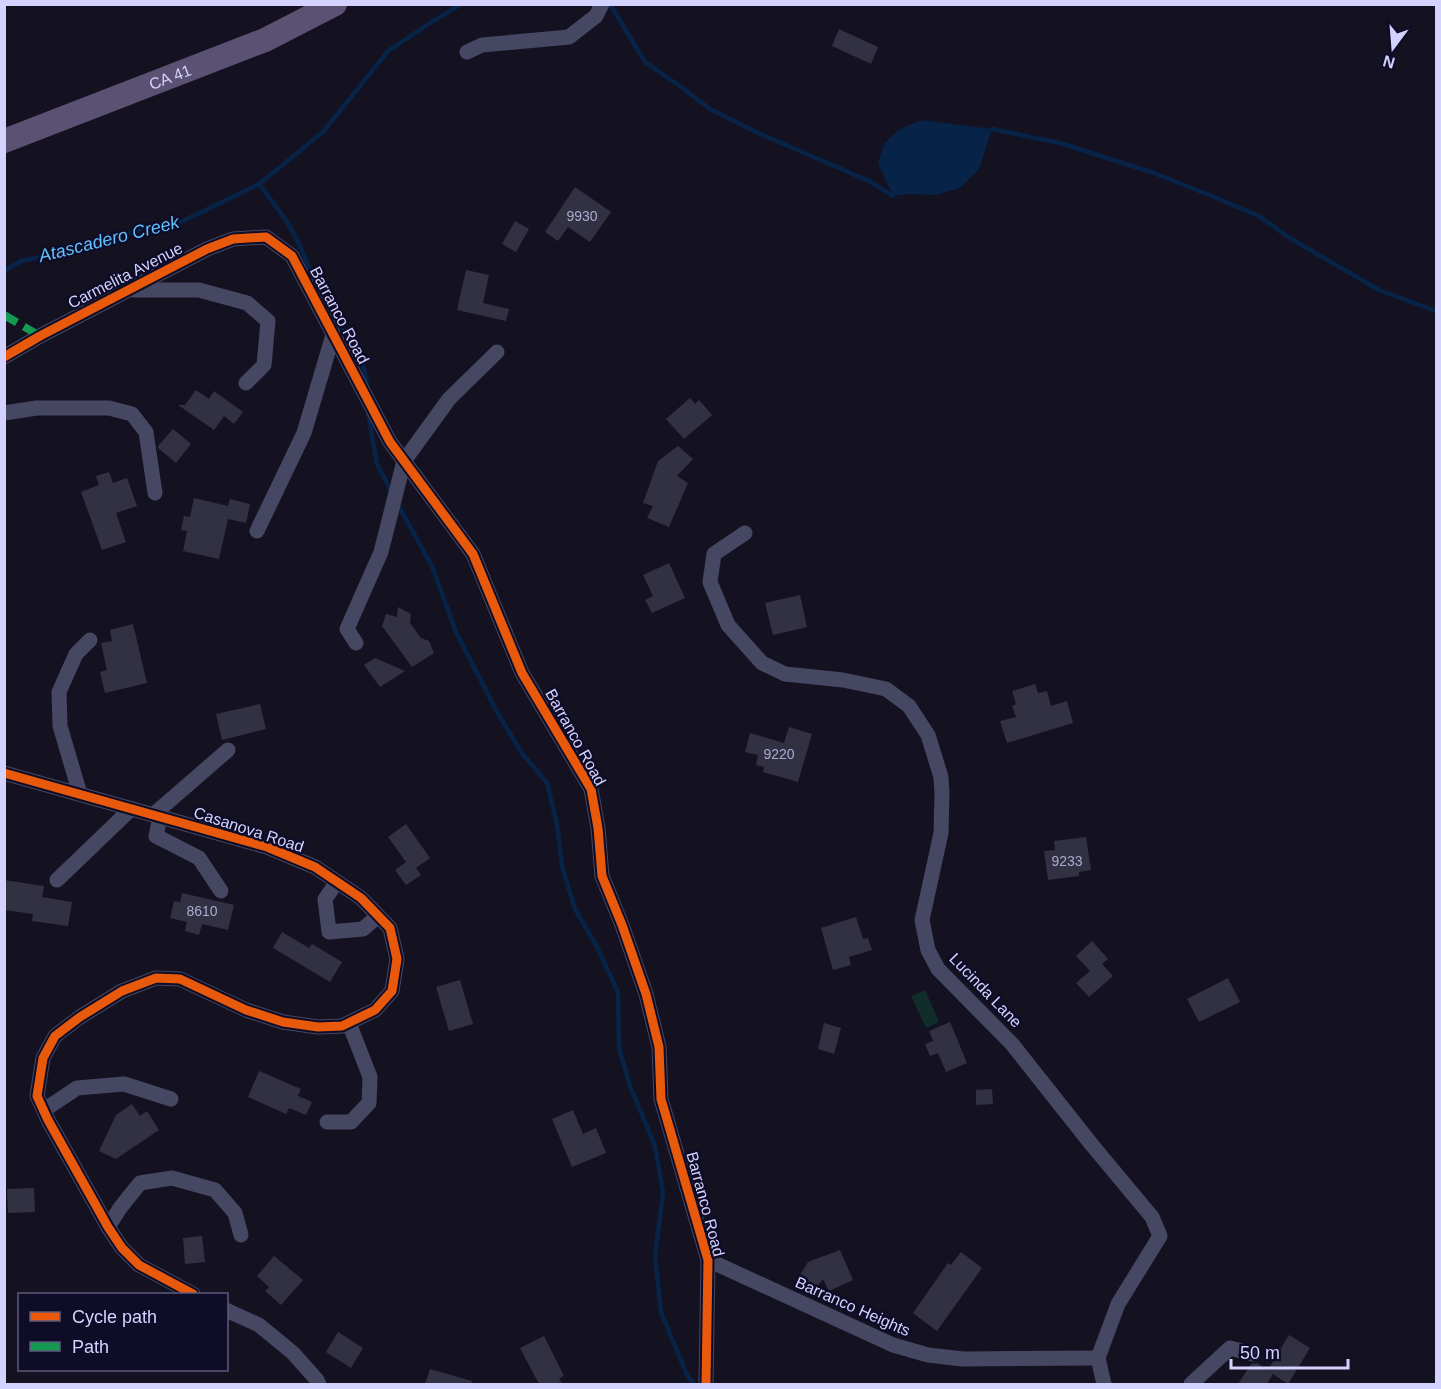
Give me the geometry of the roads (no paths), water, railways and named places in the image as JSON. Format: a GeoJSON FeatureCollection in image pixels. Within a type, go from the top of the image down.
{"type":"FeatureCollection","features":[{"type":"Feature","properties":{"kind":"main road","name":"CA 41"},"geometry":{"type":"LineString","coordinates":[[4,141],[266,40],[335,4]]}},
{"type":"Feature","properties":{"kind":"street"},"geometry":{"type":"LineString","coordinates":[[467,52],[482,45],[569,37],[596,16],[602,4]]}},
{"type":"Feature","properties":{"kind":"street","name":"Carmelita Avenue"},"geometry":{"type":"LineString","coordinates":[[4,357],[207,249],[233,239],[266,237]]}},
{"type":"Feature","properties":{"kind":"street","name":"Barranco Road"},"geometry":{"type":"LineString","coordinates":[[266,237],[292,256],[390,442],[473,554],[522,673],[591,789],[598,828],[602,876],[645,993],[659,1047],[661,1100],[708,1260],[706,1384]]}},
{"type":"Feature","properties":{"kind":"street"},"geometry":{"type":"LineString","coordinates":[[130,290],[199,290],[247,303],[268,321],[264,365],[246,383]]}},
{"type":"Feature","properties":{"kind":"street"},"geometry":{"type":"LineString","coordinates":[[257,531],[304,433],[333,335]]}},
{"type":"Feature","properties":{"kind":"street"},"geometry":{"type":"LineString","coordinates":[[356,643],[347,629],[381,552],[404,461],[449,399],[497,352]]}},
{"type":"Feature","properties":{"kind":"street"},"geometry":{"type":"LineString","coordinates":[[4,413],[37,408],[109,408],[132,414],[146,432],[155,493]]}},
{"type":"Feature","properties":{"kind":"street","name":"Lucinda Lane"},"geometry":{"type":"LineString","coordinates":[[745,533],[714,554],[710,582],[728,625],[762,663],[785,674],[843,680],[886,689],[909,706],[928,735],[941,777],[941,833],[922,920],[928,951],[938,969],[1012,1044],[1152,1217],[1160,1236],[1118,1304],[1098,1358]]}},
{"type":"Feature","properties":{"kind":"street"},"geometry":{"type":"LineString","coordinates":[[80,794],[60,726],[59,692],[76,654],[90,640]]}},
{"type":"Feature","properties":{"kind":"street"},"geometry":{"type":"LineString","coordinates":[[221,891],[199,858],[156,836],[156,816],[228,750]]}},
{"type":"Feature","properties":{"kind":"street","name":"Casanova Road"},"geometry":{"type":"LineString","coordinates":[[4,773],[267,847],[315,867],[362,898],[390,928],[397,959],[392,991],[375,1010],[342,1026],[318,1027],[283,1022],[246,1010],[180,979],[156,978],[122,991],[80,1017],[55,1036],[43,1058],[38,1096],[48,1120],[108,1227],[122,1248],[139,1265],[191,1293]]}},
{"type":"Feature","properties":{"kind":"street"},"geometry":{"type":"LineString","coordinates":[[57,880],[131,808]]}},
{"type":"Feature","properties":{"kind":"street"},"geometry":{"type":"LineString","coordinates":[[337,882],[325,899],[329,932],[363,929],[378,916]]}},
{"type":"Feature","properties":{"kind":"street"},"geometry":{"type":"LineString","coordinates":[[327,1122],[351,1122],[369,1103],[370,1077],[349,1023]]}},
{"type":"Feature","properties":{"kind":"street"},"geometry":{"type":"LineString","coordinates":[[44,1110],[77,1088],[124,1084],[171,1099]]}},
{"type":"Feature","properties":{"kind":"street"},"geometry":{"type":"LineString","coordinates":[[108,1227],[140,1183],[172,1178],[215,1190],[235,1213],[241,1235]]}},
{"type":"Feature","properties":{"kind":"street","name":"Barranco Heights"},"geometry":{"type":"LineString","coordinates":[[708,1260],[893,1345],[928,1355],[963,1359],[1098,1358]]}},
{"type":"Feature","properties":{"kind":"street"},"geometry":{"type":"LineString","coordinates":[[228,1311],[259,1325],[292,1353],[319,1384]]}},
{"type":"Feature","properties":{"kind":"street"},"geometry":{"type":"LineString","coordinates":[[1191,1384],[1230,1348],[1253,1354]]}},
{"type":"Feature","properties":{"kind":"street"},"geometry":{"type":"LineString","coordinates":[[1098,1358],[1104,1384]]}},
{"type":"Feature","properties":{"kind":"water"},"geometry":{"type":"Polygon","coordinates":[[[921,120],[992,129],[979,169],[960,188],[936,195],[893,196],[878,163],[884,144],[898,130],[921,120]]]}},
{"type":"Feature","properties":{"kind":"waterway","name":"Atascadero Creek"},"geometry":{"type":"LineString","coordinates":[[4,271],[21,261],[183,221],[259,184],[323,132],[388,51],[461,4]]}},
{"type":"Feature","properties":{"kind":"waterway"},"geometry":{"type":"LineString","coordinates":[[610,4],[645,62],[710,109],[756,132],[869,181],[893,196]]}},
{"type":"Feature","properties":{"kind":"waterway"},"geometry":{"type":"LineString","coordinates":[[992,129],[1060,143],[1154,173],[1214,197],[1259,216],[1288,237],[1379,290],[1436,311]]}},
{"type":"Feature","properties":{"kind":"waterway"},"geometry":{"type":"LineString","coordinates":[[259,184],[290,227],[321,294],[357,352],[366,375],[367,387]]}},
{"type":"Feature","properties":{"kind":"waterway"},"geometry":{"type":"LineString","coordinates":[[368,413],[377,464],[392,493]]}},
{"type":"Feature","properties":{"kind":"waterway"},"geometry":{"type":"LineString","coordinates":[[397,503],[432,566],[456,632],[497,712],[521,752],[547,783],[557,824],[562,866],[575,909],[596,945],[618,992],[619,1048],[630,1086],[655,1146],[663,1193],[655,1256],[661,1312],[687,1375],[694,1384]]}}]}
